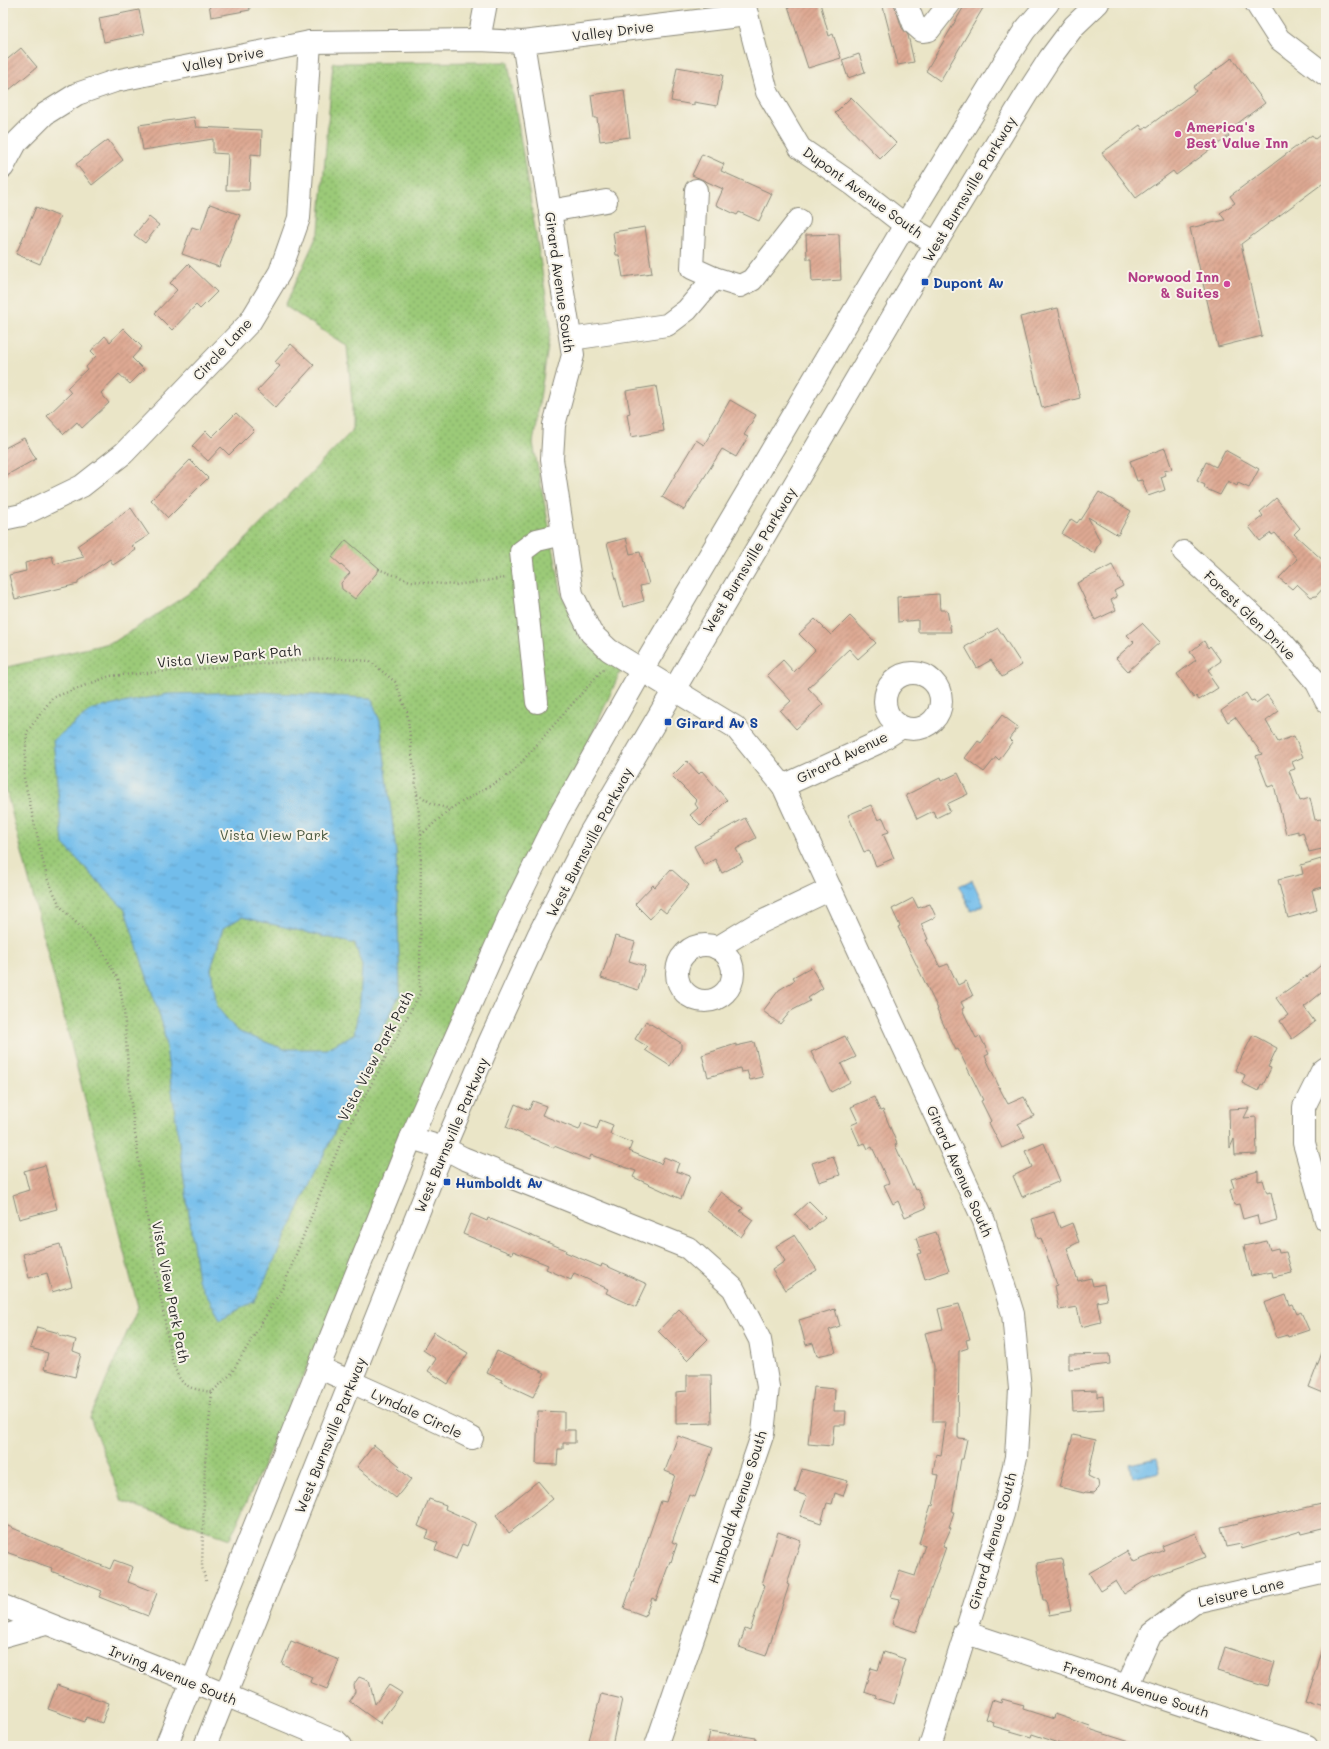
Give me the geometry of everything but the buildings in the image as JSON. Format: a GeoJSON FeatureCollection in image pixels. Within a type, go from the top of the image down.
{"type":"FeatureCollection","features":[{"type":"Feature","properties":{"kind":"street"},"geometry":{"type":"LineString","coordinates":[[479,40],[486,3]]}},
{"type":"Feature","properties":{"kind":"street"},"geometry":{"type":"LineString","coordinates":[[906,3],[914,24],[922,32],[929,30],[950,3]]}},
{"type":"Feature","properties":{"kind":"street"},"geometry":{"type":"LineString","coordinates":[[166,1746],[320,1368],[411,1138],[512,910],[558,818],[642,670],[905,225],[1008,56],[1025,30],[1048,3]]}},
{"type":"Feature","properties":{"kind":"street","name":"West Burnsville Parkway"},"geometry":{"type":"LineString","coordinates":[[205,1746],[444,1148],[545,922],[590,833],[673,689],[936,243],[1050,58],[1074,26],[1098,3]]}},
{"type":"Feature","properties":{"kind":"street"},"geometry":{"type":"LineString","coordinates":[[1256,3],[1279,39],[1326,75]]}},
{"type":"Feature","properties":{"kind":"street","name":"Valley Drive"},"geometry":{"type":"LineString","coordinates":[[3,167],[16,143],[45,114],[77,94],[115,81],[310,42],[479,40],[523,42],[746,9]]}},
{"type":"Feature","properties":{"kind":"street","name":"Dupont Avenue South"},"geometry":{"type":"LineString","coordinates":[[746,9],[767,92],[800,148],[855,186],[905,225],[936,243]]}},
{"type":"Feature","properties":{"kind":"street","name":"Circle Lane"},"geometry":{"type":"LineString","coordinates":[[3,519],[22,515],[82,486],[124,453],[250,322],[280,272],[299,218],[310,42]]}},
{"type":"Feature","properties":{"kind":"street","name":"Girard Avenue South"},"geometry":{"type":"LineString","coordinates":[[523,42],[573,355],[554,425],[552,459],[572,594],[591,632],[609,650],[734,727],[783,786],[984,1221],[1013,1314],[1020,1389],[1016,1456],[1003,1514],[964,1632],[930,1746]]}},
{"type":"Feature","properties":{"kind":"street"},"geometry":{"type":"LineString","coordinates":[[696,190],[692,268],[714,278],[740,286],[752,280],[799,220]]}},
{"type":"Feature","properties":{"kind":"street"},"geometry":{"type":"LineString","coordinates":[[550,211],[606,201]]}},
{"type":"Feature","properties":{"kind":"street"},"geometry":{"type":"LineString","coordinates":[[571,339],[667,325],[687,310],[714,278]]}},
{"type":"Feature","properties":{"kind":"street"},"geometry":{"type":"LineString","coordinates":[[537,702],[521,552],[537,540],[563,534]]}},
{"type":"Feature","properties":{"kind":"street","name":"Forest Glen Drive"},"geometry":{"type":"LineString","coordinates":[[1184,552],[1283,642],[1317,683],[1326,701]]}},
{"type":"Feature","properties":{"kind":"street","name":"Girard Avenue"},"geometry":{"type":"LineString","coordinates":[[783,786],[877,743],[902,727]]}},
{"type":"Feature","properties":{"kind":"street"},"geometry":{"type":"LineString","coordinates":[[717,948],[755,924],[831,889]]}},
{"type":"Feature","properties":{"kind":"street"},"geometry":{"type":"LineString","coordinates":[[1326,1068],[1322,1071],[1304,1107],[1304,1143],[1326,1220]]}},
{"type":"Feature","properties":{"kind":"street","name":"Humboldt Avenue South"},"geometry":{"type":"LineString","coordinates":[[411,1138],[444,1148],[463,1158],[688,1248],[733,1288],[760,1340],[768,1387],[763,1433],[656,1746]]}},
{"type":"Feature","properties":{"kind":"street","name":"Lyndale Circle"},"geometry":{"type":"LineString","coordinates":[[320,1368],[351,1383],[408,1406],[472,1438]]}},
{"type":"Feature","properties":{"kind":"street","name":"Leisure Lane"},"geometry":{"type":"LineString","coordinates":[[1127,1686],[1151,1634],[1194,1602],[1326,1572]]}},
{"type":"Feature","properties":{"kind":"street","name":"Irving Avenue South"},"geometry":{"type":"LineString","coordinates":[[3,1606],[192,1681],[337,1742],[341,1746]]}},
{"type":"Feature","properties":{"kind":"street"},"geometry":{"type":"LineString","coordinates":[[3,1636],[46,1624]]}},
{"type":"Feature","properties":{"kind":"street","name":"Fremont Avenue South"},"geometry":{"type":"LineString","coordinates":[[964,1632],[1307,1746]]}},
{"type":"Feature","properties":{"kind":"path"},"geometry":{"type":"LineString","coordinates":[[378,569],[410,581],[455,585],[524,576]]}},
{"type":"Feature","properties":{"kind":"path","name":"Vista View Park Path"},"geometry":{"type":"LineString","coordinates":[[331,658],[370,661],[395,682],[407,712],[421,835],[420,993],[342,1139],[283,1287],[232,1374],[212,1392],[194,1390],[179,1380],[171,1357],[145,1205],[130,1097],[124,1011],[119,981],[101,948],[60,906],[47,878],[24,778],[27,732],[52,698],[110,676],[331,658]]}},
{"type":"Feature","properties":{"kind":"path"},"geometry":{"type":"LineString","coordinates":[[421,835],[450,809],[512,773],[602,670],[608,671]]}},
{"type":"Feature","properties":{"kind":"path"},"geometry":{"type":"LineString","coordinates":[[417,794],[433,804],[450,809]]}},
{"type":"Feature","properties":{"kind":"path"},"geometry":{"type":"LineString","coordinates":[[206,1581],[202,1567],[204,1485],[212,1392]]}},
{"type":"Feature","properties":{"kind":"green space","name":"Vista View Park"},"geometry":{"type":"Polygon","coordinates":[[[508,62],[551,327],[533,443],[562,595],[587,644],[622,668],[230,1539],[122,1501],[90,1418],[138,1307],[3,778],[3,668],[114,642],[199,587],[352,431],[352,402],[347,346],[285,306],[319,231],[333,63],[508,62]]]}},
{"type":"Feature","properties":{"kind":"water"},"geometry":{"type":"Polygon","coordinates":[[[258,692],[371,698],[380,721],[396,851],[400,993],[255,1301],[220,1319],[198,1280],[163,1026],[125,910],[63,844],[53,740],[93,709],[168,694],[258,692]],[[242,917],[223,928],[211,969],[217,1007],[237,1031],[284,1049],[326,1049],[354,1034],[360,1001],[362,966],[355,944],[242,917]]]}},
{"type":"Feature","properties":{"kind":"water"},"geometry":{"type":"Polygon","coordinates":[[[972,880],[984,905],[971,911],[959,886],[972,880]]]}},
{"type":"Feature","properties":{"kind":"water"},"geometry":{"type":"Polygon","coordinates":[[[1157,1458],[1160,1472],[1133,1478],[1130,1464],[1157,1458]]]}},
{"type":"Feature","properties":{"kind":"place","name":"America's Best Value Inn"},"geometry":{"type":"Point","coordinates":[1178,134]}},
{"type":"Feature","properties":{"kind":"place","name":"Dupont Av"},"geometry":{"type":"Point","coordinates":[925,282]}},
{"type":"Feature","properties":{"kind":"place","name":"Norwood Inn & Suites"},"geometry":{"type":"Point","coordinates":[1227,284]}},
{"type":"Feature","properties":{"kind":"place","name":"Girard Av S"},"geometry":{"type":"Point","coordinates":[668,722]}},
{"type":"Feature","properties":{"kind":"place","name":"Humboldt Av"},"geometry":{"type":"Point","coordinates":[447,1182]}}]}
